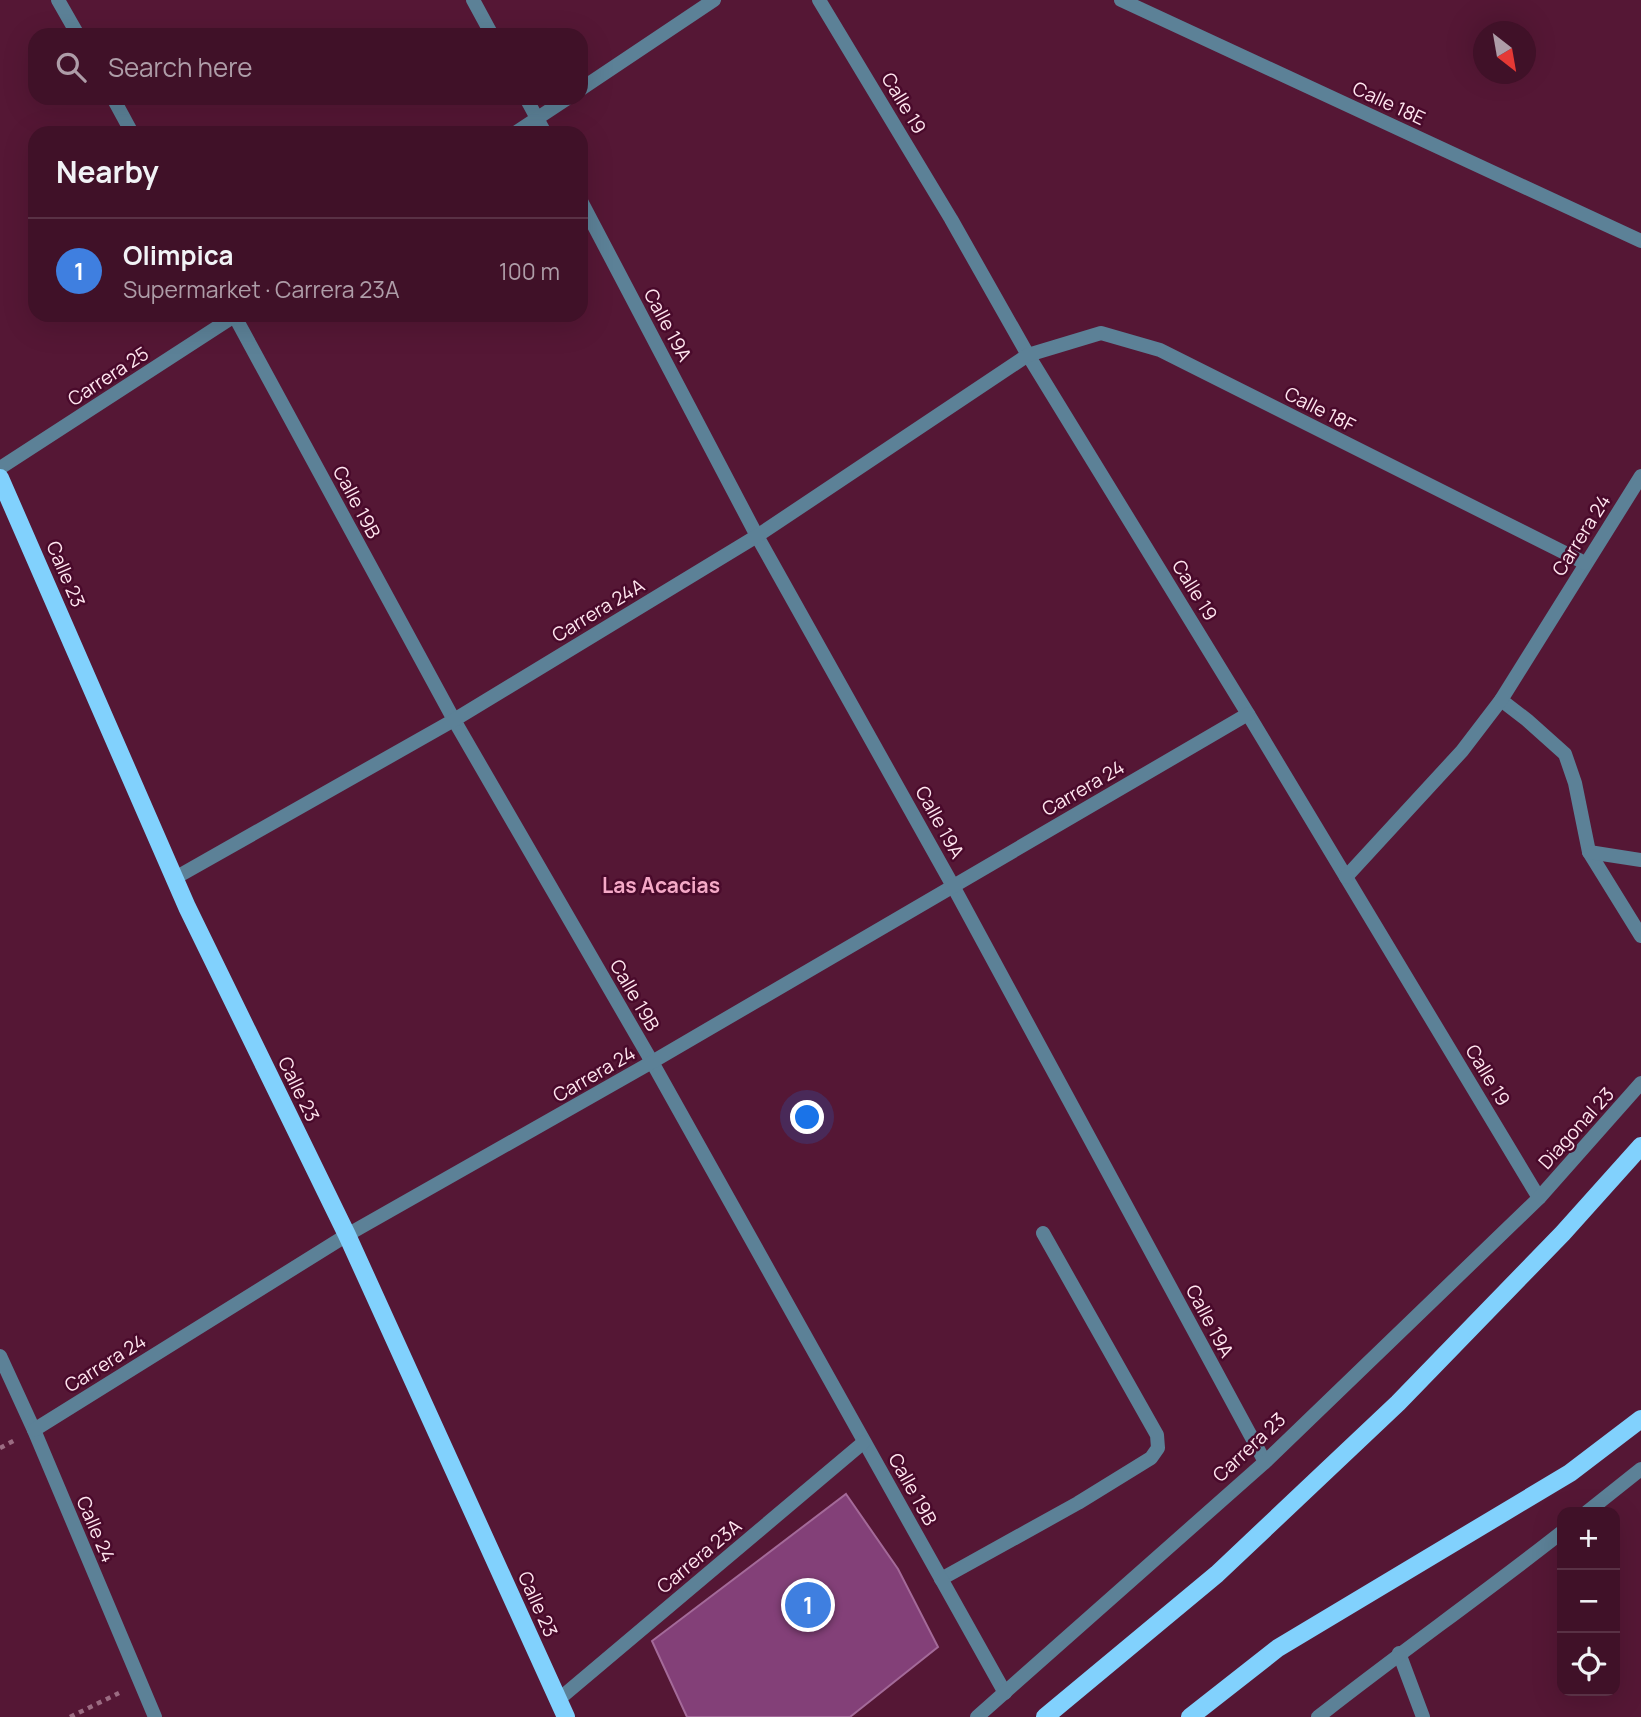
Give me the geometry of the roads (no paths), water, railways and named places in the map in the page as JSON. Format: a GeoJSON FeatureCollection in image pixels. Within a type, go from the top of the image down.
{"type":"FeatureCollection","features":[{"type":"Feature","properties":{"kind":"main road","name":"Calle 23"},"geometry":{"type":"LineString","coordinates":[[0,478],[175,878],[346,1235],[566,1717]]}},
{"type":"Feature","properties":{"kind":"main road"},"geometry":{"type":"LineString","coordinates":[[1045,1717],[1217,1574],[1398,1404],[1563,1233],[1641,1146]]}},
{"type":"Feature","properties":{"kind":"main road"},"geometry":{"type":"LineString","coordinates":[[1190,1717],[1278,1648],[1570,1473],[1641,1419]]}},
{"type":"Feature","properties":{"kind":"street"},"geometry":{"type":"LineString","coordinates":[[58,0],[74,28]]}},
{"type":"Feature","properties":{"kind":"street"},"geometry":{"type":"LineString","coordinates":[[473,0],[488,28]]}},
{"type":"Feature","properties":{"kind":"street"},"geometry":{"type":"LineString","coordinates":[[588,84],[714,0]]}},
{"type":"Feature","properties":{"kind":"street","name":"Calle 19"},"geometry":{"type":"LineString","coordinates":[[819,0],[951,219],[1028,355],[1539,1198]]}},
{"type":"Feature","properties":{"kind":"street","name":"Calle 18E"},"geometry":{"type":"LineString","coordinates":[[1121,0],[1641,241]]}},
{"type":"Feature","properties":{"kind":"street"},"geometry":{"type":"LineString","coordinates":[[117,105],[128,126]]}},
{"type":"Feature","properties":{"kind":"street"},"geometry":{"type":"LineString","coordinates":[[531,105],[542,126]]}},
{"type":"Feature","properties":{"kind":"street"},"geometry":{"type":"LineString","coordinates":[[526,126],[558,105]]}},
{"type":"Feature","properties":{"kind":"street","name":"Calle 19A"},"geometry":{"type":"LineString","coordinates":[[588,214],[757,536],[953,886],[1265,1462]]}},
{"type":"Feature","properties":{"kind":"street","name":"Carrera 25"},"geometry":{"type":"LineString","coordinates":[[0,468],[224,322]]}},
{"type":"Feature","properties":{"kind":"street","name":"Calle 19B"},"geometry":{"type":"LineString","coordinates":[[239,322],[454,720],[652,1062],[1005,1693]]}},
{"type":"Feature","properties":{"kind":"street","name":"Calle 18F"},"geometry":{"type":"LineString","coordinates":[[1028,355],[1101,333],[1160,351],[1585,563]]}},
{"type":"Feature","properties":{"kind":"street","name":"Carrera 24A"},"geometry":{"type":"LineString","coordinates":[[175,878],[454,720],[757,536],[1028,355]]}},
{"type":"Feature","properties":{"kind":"street","name":"Carrera 24"},"geometry":{"type":"LineString","coordinates":[[1346,877],[1462,751],[1501,700],[1641,476]]}},
{"type":"Feature","properties":{"kind":"street"},"geometry":{"type":"LineString","coordinates":[[1501,700],[1565,754],[1575,783],[1589,852],[1641,936]]}},
{"type":"Feature","properties":{"kind":"street","name":"Carrera 24"},"geometry":{"type":"LineString","coordinates":[[34,1430],[346,1235],[652,1062],[1248,714]]}},
{"type":"Feature","properties":{"kind":"street"},"geometry":{"type":"LineString","coordinates":[[1589,852],[1641,860]]}},
{"type":"Feature","properties":{"kind":"street","name":"Diagonal 23"},"geometry":{"type":"LineString","coordinates":[[1539,1198],[1641,1083]]}},
{"type":"Feature","properties":{"kind":"street","name":"Carrera 23"},"geometry":{"type":"LineString","coordinates":[[977,1717],[1265,1462],[1539,1198]]}},
{"type":"Feature","properties":{"kind":"street"},"geometry":{"type":"LineString","coordinates":[[941,1579],[1078,1503],[1152,1458],[1158,1448],[1157,1435],[1043,1233]]}},
{"type":"Feature","properties":{"kind":"street","name":"Calle 24"},"geometry":{"type":"LineString","coordinates":[[0,1356],[155,1717]]}},
{"type":"Feature","properties":{"kind":"street","name":"Carrera 23A"},"geometry":{"type":"LineString","coordinates":[[558,1700],[864,1442]]}},
{"type":"Feature","properties":{"kind":"street"},"geometry":{"type":"LineString","coordinates":[[1593,1507],[1641,1469]]}},
{"type":"Feature","properties":{"kind":"street"},"geometry":{"type":"LineString","coordinates":[[1318,1717],[1399,1653],[1557,1536]]}},
{"type":"Feature","properties":{"kind":"street"},"geometry":{"type":"LineString","coordinates":[[1399,1653],[1423,1717]]}},
{"type":"Feature","properties":{"kind":"place","name":"Olimpica"},"geometry":{"type":"Point","coordinates":[808,1605]}},
{"type":"Feature","properties":{"kind":"district","name":"Las Acacias"},"geometry":{"type":"Point","coordinates":[661,886]}}]}
